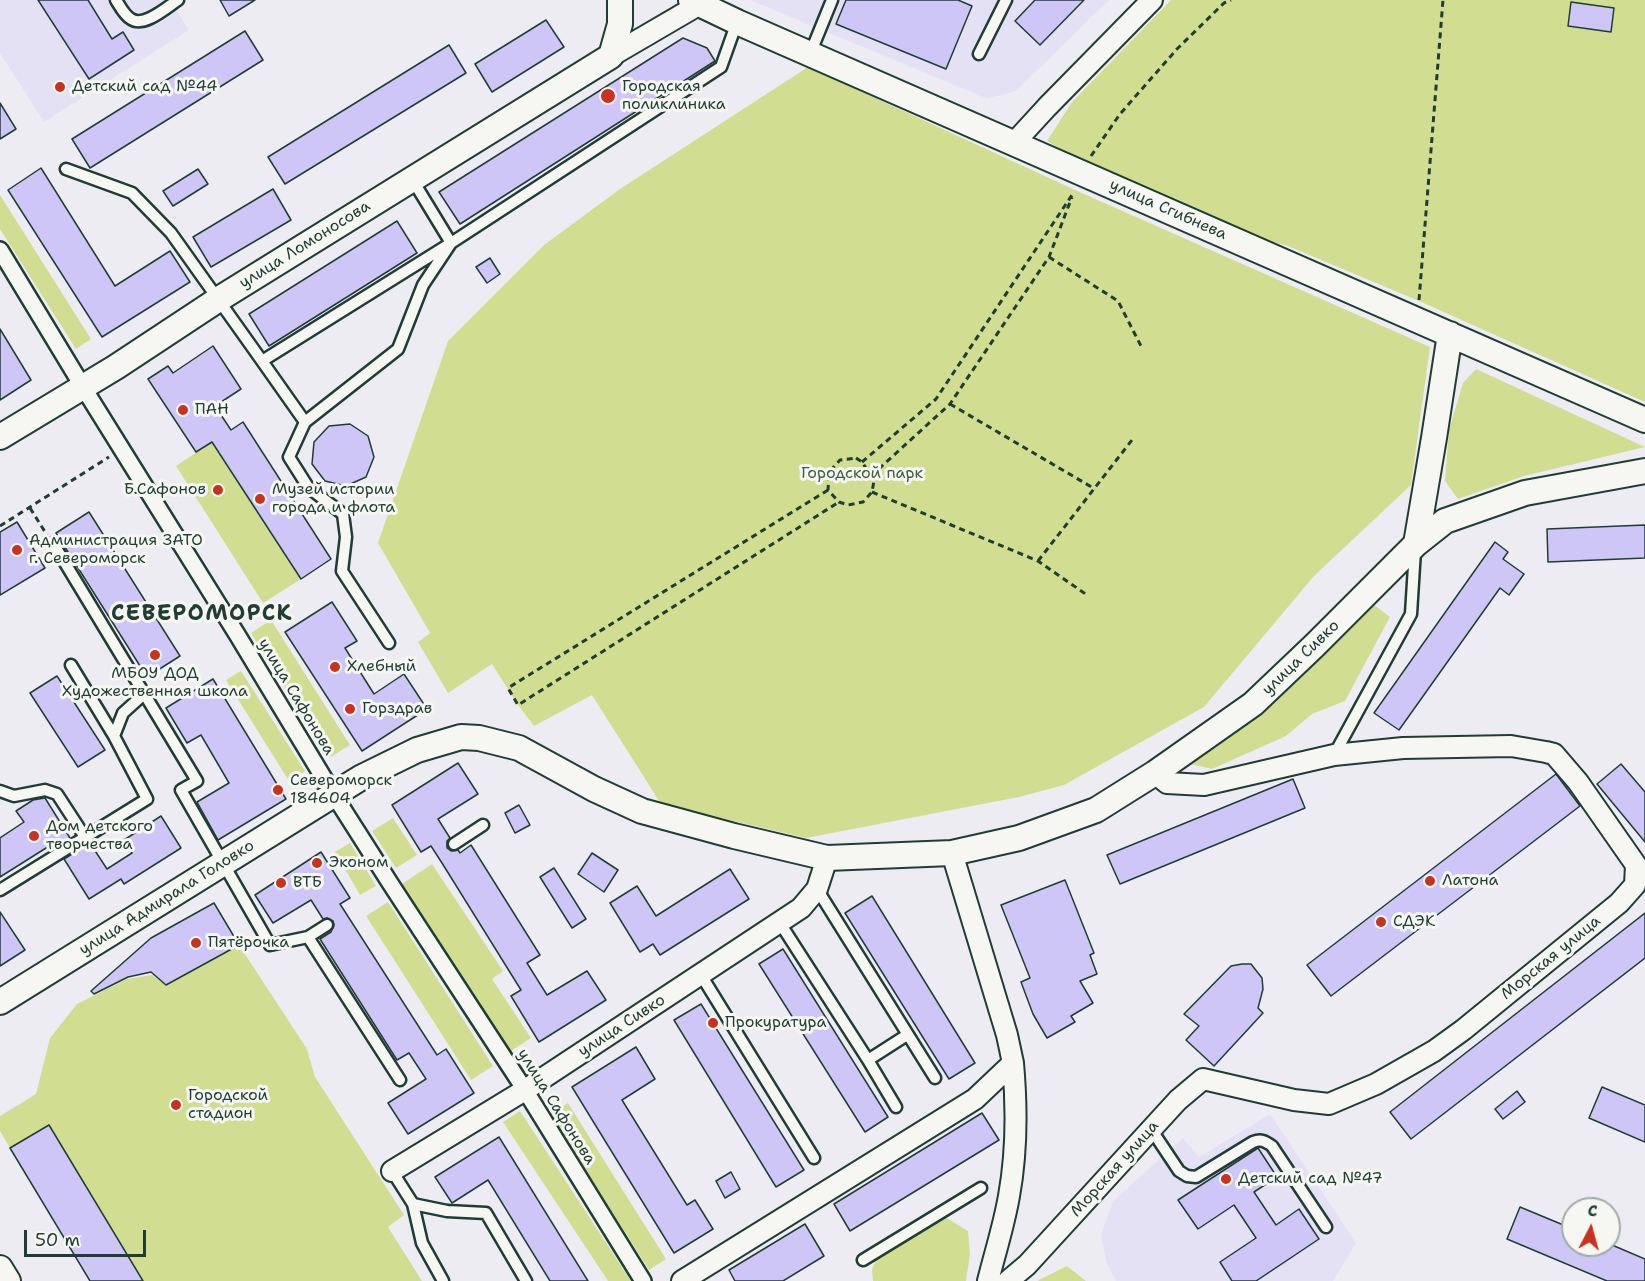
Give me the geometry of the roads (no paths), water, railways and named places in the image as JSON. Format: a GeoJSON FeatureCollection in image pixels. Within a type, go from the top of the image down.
{"type":"FeatureCollection","features":[{"type":"Feature","properties":{"kind":"street"},"geometry":{"type":"LineString","coordinates":[[610,56],[620,24],[620,0]]}},
{"type":"Feature","properties":{"kind":"street"},"geometry":{"type":"LineString","coordinates":[[1014,143],[1152,0]]}},
{"type":"Feature","properties":{"kind":"street","name":"улица Ломоносова"},"geometry":{"type":"LineString","coordinates":[[0,436],[116,367],[219,299],[695,2]]}},
{"type":"Feature","properties":{"kind":"street","name":"улица Сгибнева"},"geometry":{"type":"LineString","coordinates":[[695,2],[1645,420]]}},
{"type":"Feature","properties":{"kind":"street","name":"улица Сафонова"},"geometry":{"type":"LineString","coordinates":[[0,250],[334,795],[525,1090],[643,1281]]}},
{"type":"Feature","properties":{"kind":"street"},"geometry":{"type":"LineString","coordinates":[[1416,544],[1450,334]]}},
{"type":"Feature","properties":{"kind":"street","name":"улица Сивко"},"geometry":{"type":"LineString","coordinates":[[334,795],[362,777],[417,750],[461,737],[480,738],[519,747],[594,789],[642,811],[827,858],[952,853],[1019,838],[1096,810],[1155,773],[1253,704],[1416,544],[1444,521],[1525,493],[1645,471]]}},
{"type":"Feature","properties":{"kind":"street","name":"Морская улица"},"geometry":{"type":"LineString","coordinates":[[1008,1281],[1027,1265],[1178,1100],[1203,1079],[1294,1100],[1329,1104],[1376,1084],[1434,1051],[1463,1030],[1619,903],[1635,885],[1636,865],[1578,782],[1554,754],[1511,746],[1403,748],[1334,754],[1204,786],[1167,783],[1155,773]]}},
{"type":"Feature","properties":{"kind":"street","name":"улица Адмирала Головко"},"geometry":{"type":"LineString","coordinates":[[0,1002],[334,795]]}},
{"type":"Feature","properties":{"kind":"street"},"geometry":{"type":"LineString","coordinates":[[952,853],[1007,1035],[1013,1063],[1016,1106],[1015,1142],[1009,1197],[988,1281]]}},
{"type":"Feature","properties":{"kind":"street","name":"улица Сивко"},"geometry":{"type":"LineString","coordinates":[[392,1171],[525,1090],[801,908],[817,890],[827,858]]}},
{"type":"Feature","properties":{"kind":"street"},"geometry":{"type":"LineString","coordinates":[[682,1281],[975,1100],[1013,1063]]}},
{"type":"Feature","properties":{"kind":"street"},"geometry":{"type":"LineString","coordinates":[[0,1268],[8,1281]]}},
{"type":"Feature","properties":{"kind":"lane"},"geometry":{"type":"LineString","coordinates":[[116,0],[126,15],[136,22],[145,21],[178,0]]}},
{"type":"Feature","properties":{"kind":"lane"},"geometry":{"type":"LineString","coordinates":[[810,54],[832,0]]}},
{"type":"Feature","properties":{"kind":"lane"},"geometry":{"type":"LineString","coordinates":[[979,54],[1006,0]]}},
{"type":"Feature","properties":{"kind":"lane"},"geometry":{"type":"LineString","coordinates":[[262,361],[451,243],[721,67],[737,22]]}},
{"type":"Feature","properties":{"kind":"lane"},"geometry":{"type":"LineString","coordinates":[[66,169],[132,193],[171,232],[305,422]]}},
{"type":"Feature","properties":{"kind":"lane"},"geometry":{"type":"LineString","coordinates":[[412,179],[451,243]]}},
{"type":"Feature","properties":{"kind":"lane"},"geometry":{"type":"LineString","coordinates":[[389,643],[342,572],[346,537],[343,514],[308,487],[290,457],[305,422],[398,349],[423,285],[451,243]]}},
{"type":"Feature","properties":{"kind":"lane"},"geometry":{"type":"LineString","coordinates":[[53,543],[197,781],[181,790],[270,945],[308,937],[327,925]]}},
{"type":"Feature","properties":{"kind":"lane"},"geometry":{"type":"LineString","coordinates":[[1334,754],[1411,614],[1416,544]]}},
{"type":"Feature","properties":{"kind":"lane"},"geometry":{"type":"LineString","coordinates":[[0,890],[147,799],[114,736],[71,664]]}},
{"type":"Feature","properties":{"kind":"lane"},"geometry":{"type":"LineString","coordinates":[[114,736],[123,713],[144,694]]}},
{"type":"Feature","properties":{"kind":"lane"},"geometry":{"type":"LineString","coordinates":[[0,791],[14,796],[45,790],[57,794],[85,837]]}},
{"type":"Feature","properties":{"kind":"lane"},"geometry":{"type":"LineString","coordinates":[[454,844],[483,825]]}},
{"type":"Feature","properties":{"kind":"lane"},"geometry":{"type":"LineString","coordinates":[[817,890],[935,1078]]}},
{"type":"Feature","properties":{"kind":"lane"},"geometry":{"type":"LineString","coordinates":[[780,923],[896,1107]]}},
{"type":"Feature","properties":{"kind":"lane"},"geometry":{"type":"LineString","coordinates":[[308,937],[400,1080]]}},
{"type":"Feature","properties":{"kind":"lane"},"geometry":{"type":"LineString","coordinates":[[701,975],[814,1158]]}},
{"type":"Feature","properties":{"kind":"lane"},"geometry":{"type":"LineString","coordinates":[[868,1060],[907,1035]]}},
{"type":"Feature","properties":{"kind":"lane"},"geometry":{"type":"LineString","coordinates":[[1151,1129],[1179,1171],[1187,1176],[1196,1177],[1253,1142],[1265,1141],[1272,1146],[1326,1227]]}},
{"type":"Feature","properties":{"kind":"lane"},"geometry":{"type":"LineString","coordinates":[[392,1171],[412,1204],[422,1243],[443,1281]]}},
{"type":"Feature","properties":{"kind":"lane"},"geometry":{"type":"LineString","coordinates":[[863,1260],[981,1188]]}},
{"type":"Feature","properties":{"kind":"lane"},"geometry":{"type":"LineString","coordinates":[[412,1204],[447,1211],[486,1214],[526,1281]]}},
{"type":"Feature","properties":{"kind":"place","name":"Детский сад №44"},"geometry":{"type":"Point","coordinates":[60,87]}},
{"type":"Feature","properties":{"kind":"place","name":"Городская поликлиника"},"geometry":{"type":"Point","coordinates":[608,96]}},
{"type":"Feature","properties":{"kind":"place","name":"ПАН"},"geometry":{"type":"Point","coordinates":[183,410]}},
{"type":"Feature","properties":{"kind":"place","name":"Б.Сафонов"},"geometry":{"type":"Point","coordinates":[218,490]}},
{"type":"Feature","properties":{"kind":"place","name":"Музей истории города и флота"},"geometry":{"type":"Point","coordinates":[260,499]}},
{"type":"Feature","properties":{"kind":"place","name":"Администрация ЗАТО г. Североморск"},"geometry":{"type":"Point","coordinates":[17,550]}},
{"type":"Feature","properties":{"kind":"place","name":"МБОУ ДОД Художественная школа"},"geometry":{"type":"Point","coordinates":[155,655]}},
{"type":"Feature","properties":{"kind":"place","name":"Хлебный"},"geometry":{"type":"Point","coordinates":[335,667]}},
{"type":"Feature","properties":{"kind":"place","name":"Горздрав"},"geometry":{"type":"Point","coordinates":[350,709]}},
{"type":"Feature","properties":{"kind":"place","name":"Североморск 184604"},"geometry":{"type":"Point","coordinates":[278,790]}},
{"type":"Feature","properties":{"kind":"place","name":"Дом детского творчества"},"geometry":{"type":"Point","coordinates":[34,836]}},
{"type":"Feature","properties":{"kind":"place","name":"Эконом"},"geometry":{"type":"Point","coordinates":[317,863]}},
{"type":"Feature","properties":{"kind":"place","name":"Латона"},"geometry":{"type":"Point","coordinates":[1430,881]}},
{"type":"Feature","properties":{"kind":"place","name":"ВТБ"},"geometry":{"type":"Point","coordinates":[281,883]}},
{"type":"Feature","properties":{"kind":"place","name":"СДЭК"},"geometry":{"type":"Point","coordinates":[1381,922]}},
{"type":"Feature","properties":{"kind":"place","name":"Пятёрочка"},"geometry":{"type":"Point","coordinates":[196,943]}},
{"type":"Feature","properties":{"kind":"place","name":"Прокуратура"},"geometry":{"type":"Point","coordinates":[713,1023]}},
{"type":"Feature","properties":{"kind":"place","name":"Городской стадион"},"geometry":{"type":"Point","coordinates":[176,1105]}},
{"type":"Feature","properties":{"kind":"place","name":"Детский сад №47"},"geometry":{"type":"Point","coordinates":[1226,1179]}},
{"type":"Feature","properties":{"kind":"district","name":"СЕВЕРОМОРСК"},"geometry":{"type":"Point","coordinates":[202,614]}},
{"type":"Feature","properties":{"kind":"park label","name":"Городской парк"},"geometry":{"type":"Point","coordinates":[862,474]}}]}
